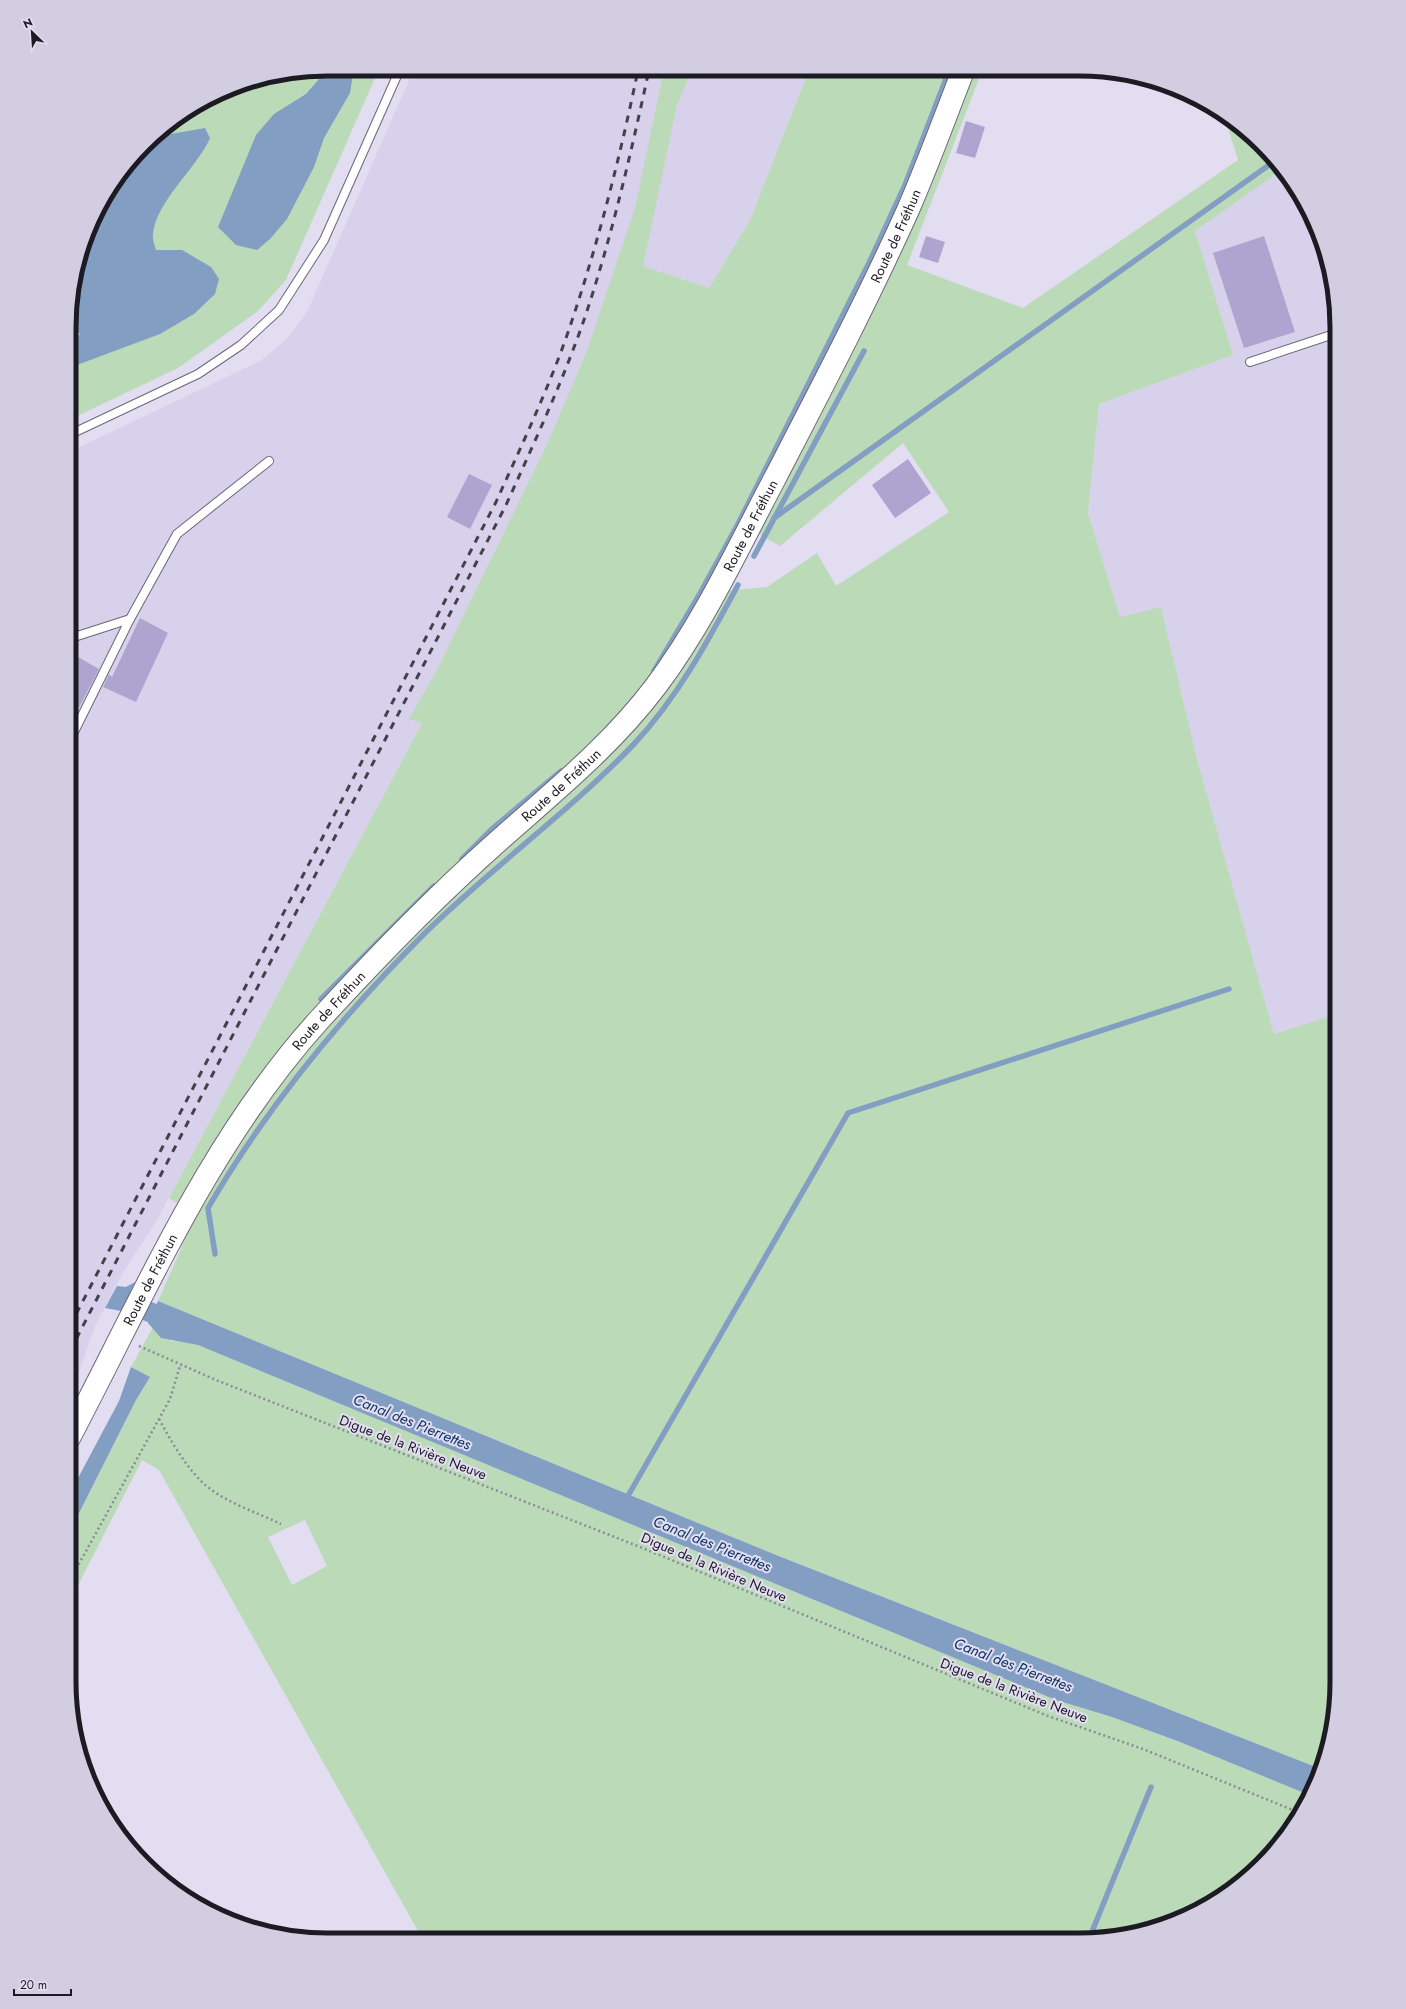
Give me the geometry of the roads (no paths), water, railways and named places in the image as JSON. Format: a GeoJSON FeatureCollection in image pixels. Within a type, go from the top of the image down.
{"type":"FeatureCollection","features":[{"type":"Feature","properties":{"kind":"street","name":"Route de Fréthun"},"geometry":{"type":"LineString","coordinates":[[76,1425],[155,1273],[184,1213],[224,1147],[266,1086],[317,1022],[437,898],[597,753],[635,712],[670,666],[730,564],[883,263],[922,177],[961,76]]}},
{"type":"Feature","properties":{"kind":"lane"},"geometry":{"type":"LineString","coordinates":[[76,432],[198,374],[241,346],[279,310],[324,240],[397,76]]}},
{"type":"Feature","properties":{"kind":"lane"},"geometry":{"type":"LineString","coordinates":[[1250,362],[1330,334]]}},
{"type":"Feature","properties":{"kind":"lane"},"geometry":{"type":"LineString","coordinates":[[76,726],[130,619],[177,534],[270,461]]}},
{"type":"Feature","properties":{"kind":"lane"},"geometry":{"type":"LineString","coordinates":[[76,636],[130,619]]}},
{"type":"Feature","properties":{"kind":"water"},"geometry":{"type":"Polygon","coordinates":[[[320,76],[353,76],[350,93],[324,138],[314,167],[287,219],[270,239],[257,250],[236,245],[218,227],[256,135],[274,114],[306,94],[320,76]]]}},
{"type":"Feature","properties":{"kind":"water"},"geometry":{"type":"Polygon","coordinates":[[[205,128],[210,138],[196,161],[168,198],[161,210],[155,223],[153,235],[156,250],[182,250],[211,267],[219,279],[215,294],[194,314],[160,334],[76,366],[76,340],[80,334],[76,330],[78,294],[89,246],[102,216],[118,187],[138,161],[165,135],[205,128]]]}},
{"type":"Feature","properties":{"kind":"water"},"geometry":{"type":"Polygon","coordinates":[[[135,1282],[121,1311],[105,1308],[117,1286],[126,1287],[135,1282]]]}},
{"type":"Feature","properties":{"kind":"water"},"geometry":{"type":"Polygon","coordinates":[[[158,1301],[771,1553],[1315,1767],[1304,1793],[1180,1742],[1112,1717],[1056,1700],[198,1345],[161,1338],[148,1323],[158,1301]]]}},
{"type":"Feature","properties":{"kind":"water"},"geometry":{"type":"Polygon","coordinates":[[[131,1367],[150,1377],[136,1400],[76,1519],[76,1482],[119,1401],[131,1367]]]}},
{"type":"Feature","properties":{"kind":"waterway"},"geometry":{"type":"LineString","coordinates":[[654,671],[698,597],[738,524],[869,263],[905,185],[947,76]]}},
{"type":"Feature","properties":{"kind":"waterway"},"geometry":{"type":"LineString","coordinates":[[774,518],[1270,164]]}},
{"type":"Feature","properties":{"kind":"waterway"},"geometry":{"type":"LineString","coordinates":[[754,556],[864,351]]}},
{"type":"Feature","properties":{"kind":"waterway"},"geometry":{"type":"LineString","coordinates":[[215,1254],[208,1208],[255,1134],[308,1063],[364,997],[425,933],[477,885],[583,793],[634,744],[665,707],[678,688],[704,648],[738,585]]}},
{"type":"Feature","properties":{"kind":"waterway"},"geometry":{"type":"LineString","coordinates":[[462,859],[493,828],[561,771]]}},
{"type":"Feature","properties":{"kind":"waterway"},"geometry":{"type":"LineString","coordinates":[[321,999],[434,886]]}},
{"type":"Feature","properties":{"kind":"waterway"},"geometry":{"type":"LineString","coordinates":[[625,1501],[848,1113],[1229,989]]}},
{"type":"Feature","properties":{"kind":"waterway","name":"Canal des Pierrettes"},"geometry":{"type":"LineString","coordinates":[[121,1300],[178,1324]]}},
{"type":"Feature","properties":{"kind":"waterway"},"geometry":{"type":"LineString","coordinates":[[1092,1932],[1151,1787]]}},
{"type":"Feature","properties":{"kind":"railway"},"geometry":{"type":"LineString","coordinates":[[76,1314],[496,502],[549,382],[576,308],[606,207],[637,76]]}},
{"type":"Feature","properties":{"kind":"railway"},"geometry":{"type":"LineString","coordinates":[[76,1339],[506,505],[548,412],[567,365],[595,287],[620,194],[648,76]]}}]}
